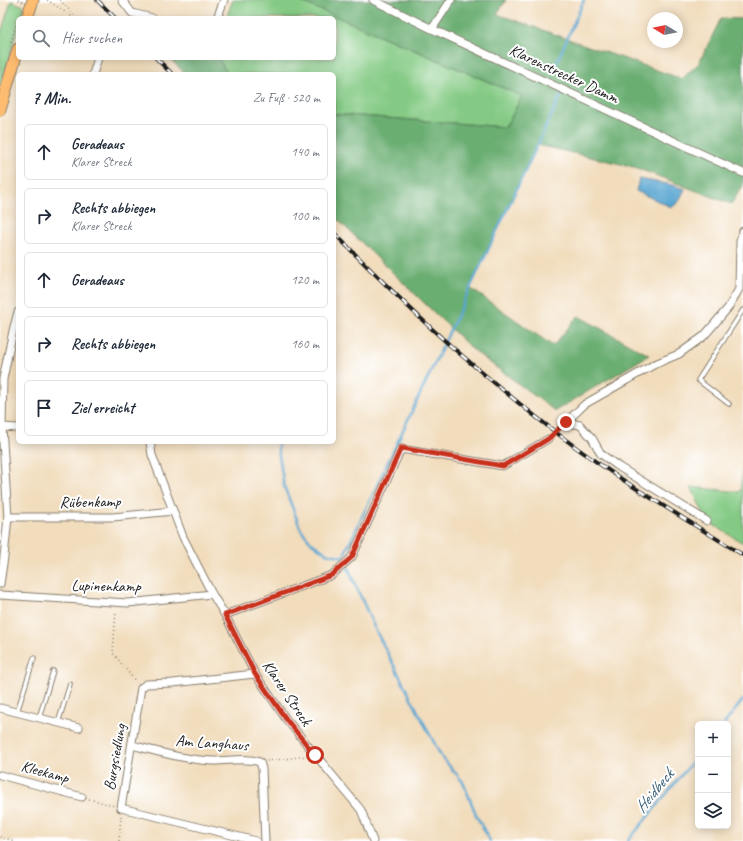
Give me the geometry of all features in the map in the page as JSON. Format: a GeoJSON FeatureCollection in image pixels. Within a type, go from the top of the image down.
{"type":"FeatureCollection","features":[{"type":"Feature","properties":{"kind":"main road"},"geometry":{"type":"LineString","coordinates":[[27,16],[29,2]]}},
{"type":"Feature","properties":{"kind":"main road"},"geometry":{"type":"LineString","coordinates":[[0,110],[16,56]]}},
{"type":"Feature","properties":{"kind":"street"},"geometry":{"type":"LineString","coordinates":[[122,0],[132,13],[144,16]]}},
{"type":"Feature","properties":{"kind":"street"},"geometry":{"type":"LineString","coordinates":[[218,16],[224,0]]}},
{"type":"Feature","properties":{"kind":"street","name":"Klarenstrecker Damm"},"geometry":{"type":"LineString","coordinates":[[374,0],[432,29],[743,173]]}},
{"type":"Feature","properties":{"kind":"street"},"geometry":{"type":"LineString","coordinates":[[432,29],[452,0]]}},
{"type":"Feature","properties":{"kind":"street"},"geometry":{"type":"LineString","coordinates":[[94,72],[97,60]]}},
{"type":"Feature","properties":{"kind":"street"},"geometry":{"type":"LineString","coordinates":[[566,422],[585,404],[655,364],[679,354],[704,336],[728,308],[739,288],[740,241],[743,231]]}},
{"type":"Feature","properties":{"kind":"street"},"geometry":{"type":"LineString","coordinates":[[0,584],[8,517],[2,427],[3,379],[15,331]]}},
{"type":"Feature","properties":{"kind":"street"},"geometry":{"type":"LineString","coordinates":[[566,422],[580,425],[592,438],[601,454],[619,467],[707,521]]}},
{"type":"Feature","properties":{"kind":"street"},"geometry":{"type":"LineString","coordinates":[[2,427],[16,428]]}},
{"type":"Feature","properties":{"kind":"street"},"geometry":{"type":"LineString","coordinates":[[225,615],[332,575],[352,557],[401,448],[503,466],[548,439]]}},
{"type":"Feature","properties":{"kind":"street","name":"Klarer Streck"},"geometry":{"type":"LineString","coordinates":[[150,444],[152,455],[183,537],[255,674],[286,719],[360,810],[374,841]]}},
{"type":"Feature","properties":{"kind":"street","name":"Rübenkamp"},"geometry":{"type":"LineString","coordinates":[[8,517],[113,517],[173,512]]}},
{"type":"Feature","properties":{"kind":"street","name":"Lupinenkamp"},"geometry":{"type":"LineString","coordinates":[[0,595],[128,603],[212,594]]}},
{"type":"Feature","properties":{"kind":"street"},"geometry":{"type":"LineString","coordinates":[[141,688],[146,684],[173,684],[255,674]]}},
{"type":"Feature","properties":{"kind":"street","name":"Burgsiedlung"},"geometry":{"type":"LineString","coordinates":[[141,688],[121,808],[256,841]]}},
{"type":"Feature","properties":{"kind":"street"},"geometry":{"type":"LineString","coordinates":[[0,708],[79,728]]}},
{"type":"Feature","properties":{"kind":"street","name":"Am Langhaus"},"geometry":{"type":"LineString","coordinates":[[132,745],[184,758],[213,761],[253,760],[260,762],[262,769],[265,841]]}},
{"type":"Feature","properties":{"kind":"street","name":"Kleekamp"},"geometry":{"type":"LineString","coordinates":[[0,774],[82,797]]}},
{"type":"Feature","properties":{"kind":"lane"},"geometry":{"type":"LineString","coordinates":[[729,404],[698,380],[743,310]]}},
{"type":"Feature","properties":{"kind":"lane"},"geometry":{"type":"LineString","coordinates":[[17,712],[34,658]]}},
{"type":"Feature","properties":{"kind":"lane"},"geometry":{"type":"LineString","coordinates":[[39,718],[53,671]]}},
{"type":"Feature","properties":{"kind":"lane"},"geometry":{"type":"LineString","coordinates":[[58,723],[70,684]]}},
{"type":"Feature","properties":{"kind":"path"},"geometry":{"type":"LineString","coordinates":[[18,0],[29,2]]}},
{"type":"Feature","properties":{"kind":"path"},"geometry":{"type":"LineString","coordinates":[[47,0],[71,16]]}},
{"type":"Feature","properties":{"kind":"path"},"geometry":{"type":"LineString","coordinates":[[60,0],[75,16]]}},
{"type":"Feature","properties":{"kind":"path"},"geometry":{"type":"LineString","coordinates":[[548,439],[566,422]]}},
{"type":"Feature","properties":{"kind":"path"},"geometry":{"type":"LineString","coordinates":[[117,602],[113,653],[141,688]]}},
{"type":"Feature","properties":{"kind":"path"},"geometry":{"type":"LineString","coordinates":[[260,762],[315,755]]}},
{"type":"Feature","properties":{"kind":"path"},"geometry":{"type":"LineString","coordinates":[[82,797],[121,808],[119,841]]}},
{"type":"Feature","properties":{"kind":"path"},"geometry":{"type":"LineString","coordinates":[[0,837],[15,841]]}},
{"type":"Feature","properties":{"kind":"green space"},"geometry":{"type":"Polygon","coordinates":[[[233,0],[297,0],[334,16],[227,16],[233,0]]]}},
{"type":"Feature","properties":{"kind":"green space"},"geometry":{"type":"Polygon","coordinates":[[[297,0],[506,0],[497,14],[682,79],[699,63],[721,18],[743,19],[743,186],[731,204],[634,167],[538,145],[470,288],[553,346],[578,316],[649,355],[555,411],[473,350],[336,218],[336,114],[506,127],[522,96],[297,0]]]}},
{"type":"Feature","properties":{"kind":"green space"},"geometry":{"type":"Polygon","coordinates":[[[11,1],[24,6],[22,16],[16,16],[16,34],[0,88],[0,36],[11,1]]]}},
{"type":"Feature","properties":{"kind":"green space"},"geometry":{"type":"Polygon","coordinates":[[[336,17],[522,96],[506,127],[336,114],[336,72],[227,72],[219,60],[336,60],[336,17]]]}},
{"type":"Feature","properties":{"kind":"green space"},"geometry":{"type":"Polygon","coordinates":[[[171,60],[219,60],[227,72],[184,72],[171,60]]]}},
{"type":"Feature","properties":{"kind":"green space"},"geometry":{"type":"Polygon","coordinates":[[[743,464],[743,543],[707,521],[691,487],[740,492],[743,464]]]}},
{"type":"Feature","properties":{"kind":"water"},"geometry":{"type":"Polygon","coordinates":[[[639,179],[668,184],[685,189],[678,203],[671,207],[636,191],[639,179]]]}},
{"type":"Feature","properties":{"kind":"waterway"},"geometry":{"type":"LineString","coordinates":[[552,73],[584,0]]}},
{"type":"Feature","properties":{"kind":"waterway"},"geometry":{"type":"LineString","coordinates":[[278,444],[284,486],[301,530],[312,543],[326,553],[343,557],[561,95]]}},
{"type":"Feature","properties":{"kind":"waterway"},"geometry":{"type":"LineString","coordinates":[[348,568],[375,629],[441,756],[463,782],[477,817],[490,841]]}},
{"type":"Feature","properties":{"kind":"waterway","name":"Heidbeck"},"geometry":{"type":"LineString","coordinates":[[726,721],[743,700]]}},
{"type":"Feature","properties":{"kind":"waterway","name":"Heidbeck"},"geometry":{"type":"LineString","coordinates":[[628,841],[696,757]]}},
{"type":"Feature","properties":{"kind":"railway"},"geometry":{"type":"LineString","coordinates":[[97,0],[113,16]]}},
{"type":"Feature","properties":{"kind":"railway"},"geometry":{"type":"LineString","coordinates":[[158,60],[170,72]]}},
{"type":"Feature","properties":{"kind":"railway"},"geometry":{"type":"LineString","coordinates":[[336,235],[437,333],[534,415],[606,469],[743,555]]}},
{"type":"Feature","properties":{"kind":"route"},"geometry":{"type":"LineString","coordinates":[[315,755],[286,719],[255,674],[225,615],[332,575],[352,557],[401,448],[503,466],[548,439],[566,422]]}}]}
